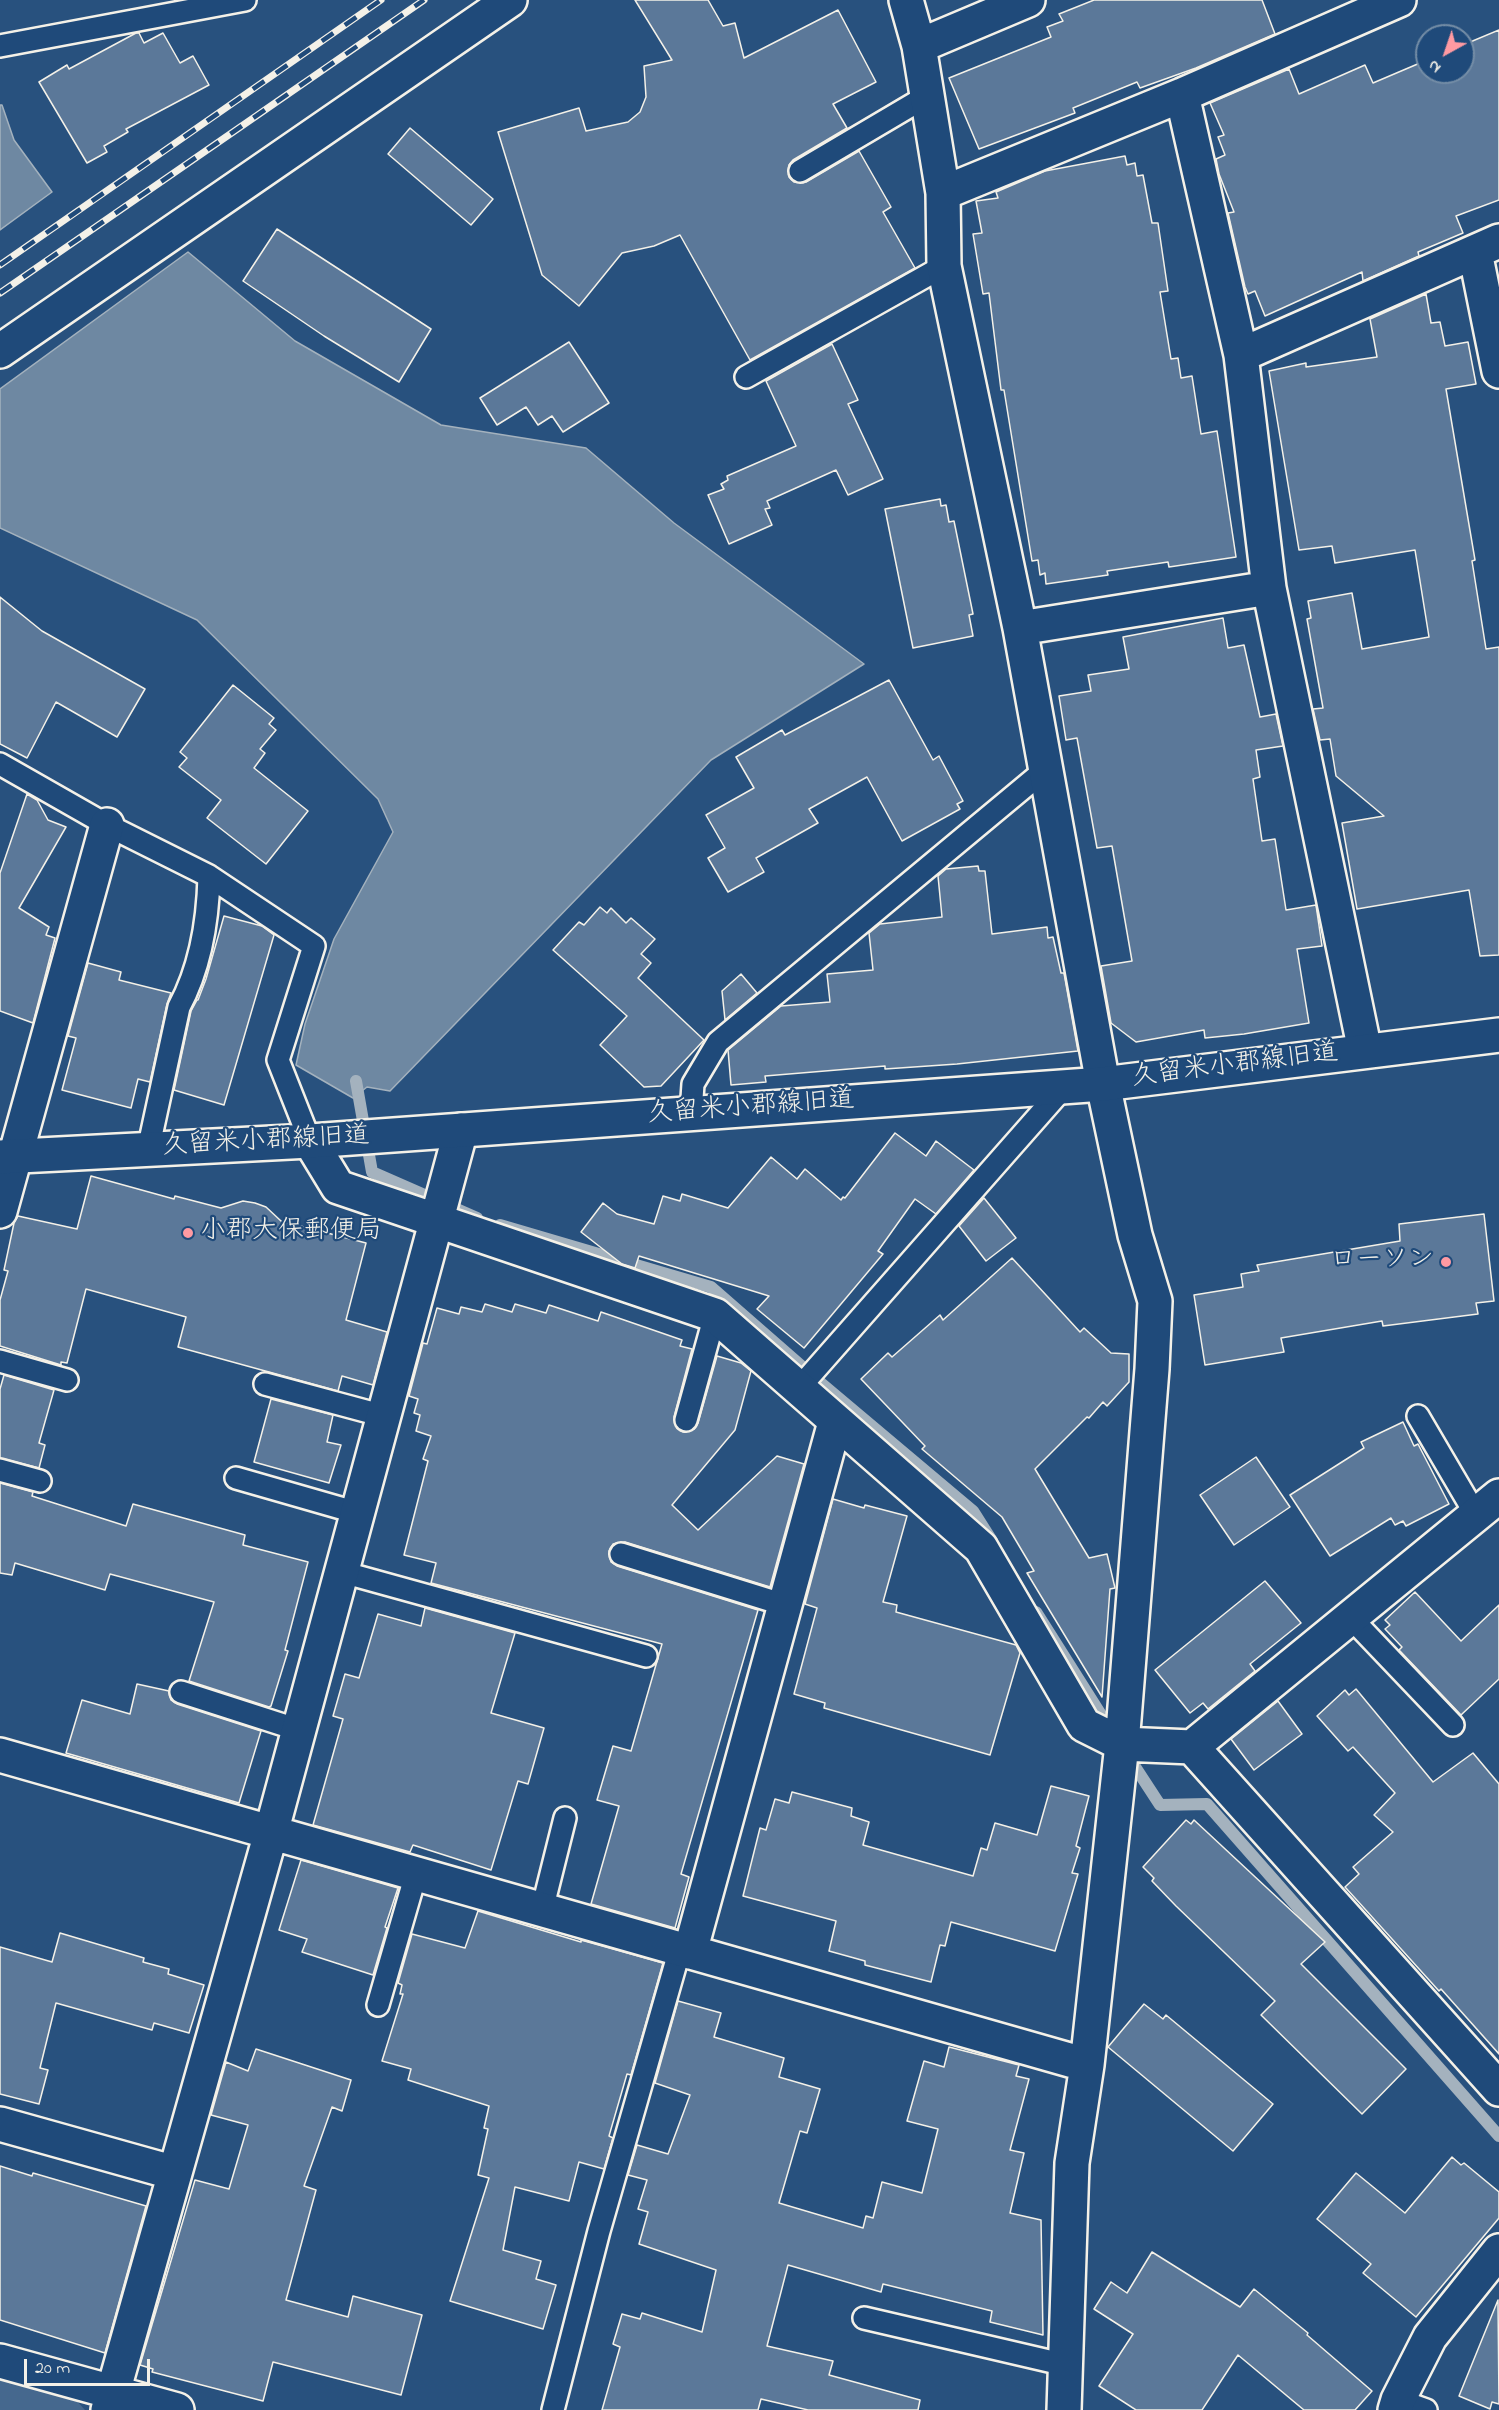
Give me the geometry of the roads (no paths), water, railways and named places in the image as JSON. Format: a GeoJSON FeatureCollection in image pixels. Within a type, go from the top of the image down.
{"type":"FeatureCollection","features":[{"type":"Feature","properties":{"kind":"street"},"geometry":{"type":"LineString","coordinates":[[0,351],[510,0]]}},
{"type":"Feature","properties":{"kind":"street"},"geometry":{"type":"LineString","coordinates":[[906,0],[920,46],[943,193],[944,266],[1020,628],[1103,1084],[1135,1235],[1155,1301],[1152,1369],[1122,1744],[1087,2065],[1072,2163],[1064,2410]]}},
{"type":"Feature","properties":{"kind":"street"},"geometry":{"type":"LineString","coordinates":[[920,46],[1028,0]]}},
{"type":"Feature","properties":{"kind":"street"},"geometry":{"type":"LineString","coordinates":[[943,193],[1182,95],[1399,0]]}},
{"type":"Feature","properties":{"kind":"street"},"geometry":{"type":"LineString","coordinates":[[1182,95],[1241,355],[1269,588],[1365,1051]]}},
{"type":"Feature","properties":{"kind":"street"},"geometry":{"type":"LineString","coordinates":[[1241,355],[1487,246],[1499,371]]}},
{"type":"Feature","properties":{"kind":"street"},"geometry":{"type":"LineString","coordinates":[[1020,628],[1269,588]]}},
{"type":"Feature","properties":{"kind":"street"},"geometry":{"type":"LineString","coordinates":[[0,1211],[8,1157],[107,825]]}},
{"type":"Feature","properties":{"kind":"street","name":"久留米小郡線旧道"},"geometry":{"type":"LineString","coordinates":[[8,1157],[310,1141],[1103,1084],[1499,1035]]}},
{"type":"Feature","properties":{"kind":"street"},"geometry":{"type":"LineString","coordinates":[[110,2401],[271,1833],[438,1223],[461,1130]]}},
{"type":"Feature","properties":{"kind":"street"},"geometry":{"type":"LineString","coordinates":[[310,1141],[338,1187],[438,1223],[715,1315],[981,1548],[1084,1725],[1122,1744],[1192,1747],[1488,1505]]}},
{"type":"Feature","properties":{"kind":"street"},"geometry":{"type":"LineString","coordinates":[[685,1951],[835,1422]]}},
{"type":"Feature","properties":{"kind":"street"},"geometry":{"type":"LineString","coordinates":[[1192,1747],[1499,2090]]}},
{"type":"Feature","properties":{"kind":"street"},"geometry":{"type":"LineString","coordinates":[[0,1755],[1087,2065]]}},
{"type":"Feature","properties":{"kind":"street"},"geometry":{"type":"LineString","coordinates":[[0,2124],[175,2173]]}},
{"type":"Feature","properties":{"kind":"street"},"geometry":{"type":"LineString","coordinates":[[1406,2407],[1430,2337],[1499,2251]]}},
{"type":"Feature","properties":{"kind":"street"},"geometry":{"type":"LineString","coordinates":[[0,2361],[110,2401],[177,2410]]}},
{"type":"Feature","properties":{"kind":"lane"},"geometry":{"type":"LineString","coordinates":[[0,46],[245,0]]}},
{"type":"Feature","properties":{"kind":"lane"},"geometry":{"type":"LineString","coordinates":[[800,171],[927,96]]}},
{"type":"Feature","properties":{"kind":"lane"},"geometry":{"type":"LineString","coordinates":[[746,377],[944,266]]}},
{"type":"Feature","properties":{"kind":"lane"},"geometry":{"type":"LineString","coordinates":[[0,764],[107,825],[209,876],[314,946],[278,1060],[310,1141]]}},
{"type":"Feature","properties":{"kind":"lane"},"geometry":{"type":"LineString","coordinates":[[691,1113],[693,1084],[718,1042],[1046,769]]}},
{"type":"Feature","properties":{"kind":"lane"},"geometry":{"type":"LineString","coordinates":[[148,1150],[179,1007],[190,987],[208,908],[209,876]]}},
{"type":"Feature","properties":{"kind":"lane"},"geometry":{"type":"LineString","coordinates":[[799,1388],[1065,1086]]}},
{"type":"Feature","properties":{"kind":"lane"},"geometry":{"type":"LineString","coordinates":[[686,1420],[715,1315]]}},
{"type":"Feature","properties":{"kind":"lane"},"geometry":{"type":"LineString","coordinates":[[0,1361],[68,1380]]}},
{"type":"Feature","properties":{"kind":"lane"},"geometry":{"type":"LineString","coordinates":[[265,1384],[384,1416]]}},
{"type":"Feature","properties":{"kind":"lane"},"geometry":{"type":"LineString","coordinates":[[1418,1416],[1488,1505]]}},
{"type":"Feature","properties":{"kind":"lane"},"geometry":{"type":"LineString","coordinates":[[0,1470],[40,1481]]}},
{"type":"Feature","properties":{"kind":"lane"},"geometry":{"type":"LineString","coordinates":[[236,1478],[358,1513]]}},
{"type":"Feature","properties":{"kind":"lane"},"geometry":{"type":"LineString","coordinates":[[621,1554],[784,1605]]}},
{"type":"Feature","properties":{"kind":"lane"},"geometry":{"type":"LineString","coordinates":[[342,1572],[646,1656]]}},
{"type":"Feature","properties":{"kind":"lane"},"geometry":{"type":"LineString","coordinates":[[1351,1618],[1452,1725]]}},
{"type":"Feature","properties":{"kind":"lane"},"geometry":{"type":"LineString","coordinates":[[181,1692],[299,1730]]}},
{"type":"Feature","properties":{"kind":"lane"},"geometry":{"type":"LineString","coordinates":[[542,1910],[566,1818]]}},
{"type":"Feature","properties":{"kind":"lane"},"geometry":{"type":"LineString","coordinates":[[378,2005],[416,1874]]}},
{"type":"Feature","properties":{"kind":"lane"},"geometry":{"type":"LineString","coordinates":[[553,2410],[599,2231],[685,1951]]}},
{"type":"Feature","properties":{"kind":"lane"},"geometry":{"type":"LineString","coordinates":[[864,2318],[1066,2365]]}},
{"type":"Feature","properties":{"kind":"waterway"},"geometry":{"type":"LineString","coordinates":[[356,1081],[372,1172],[477,1218]]}},
{"type":"Feature","properties":{"kind":"waterway"},"geometry":{"type":"LineString","coordinates":[[500,1225],[711,1287],[973,1511],[992,1541]]}},
{"type":"Feature","properties":{"kind":"waterway"},"geometry":{"type":"LineString","coordinates":[[1036,1612],[1110,1729]]}},
{"type":"Feature","properties":{"kind":"waterway"},"geometry":{"type":"LineString","coordinates":[[1128,1756],[1160,1805],[1207,1804],[1499,2136]]}},
{"type":"Feature","properties":{"kind":"railway"},"geometry":{"type":"LineString","coordinates":[[0,265],[381,0]]}},
{"type":"Feature","properties":{"kind":"railway"},"geometry":{"type":"LineString","coordinates":[[0,293],[424,0]]}},
{"type":"Feature","properties":{"kind":"place","name":"小郡大保郵便局"},"geometry":{"type":"Point","coordinates":[188,1233]}},
{"type":"Feature","properties":{"kind":"place","name":"ローソン"},"geometry":{"type":"Point","coordinates":[1446,1262]}}]}
